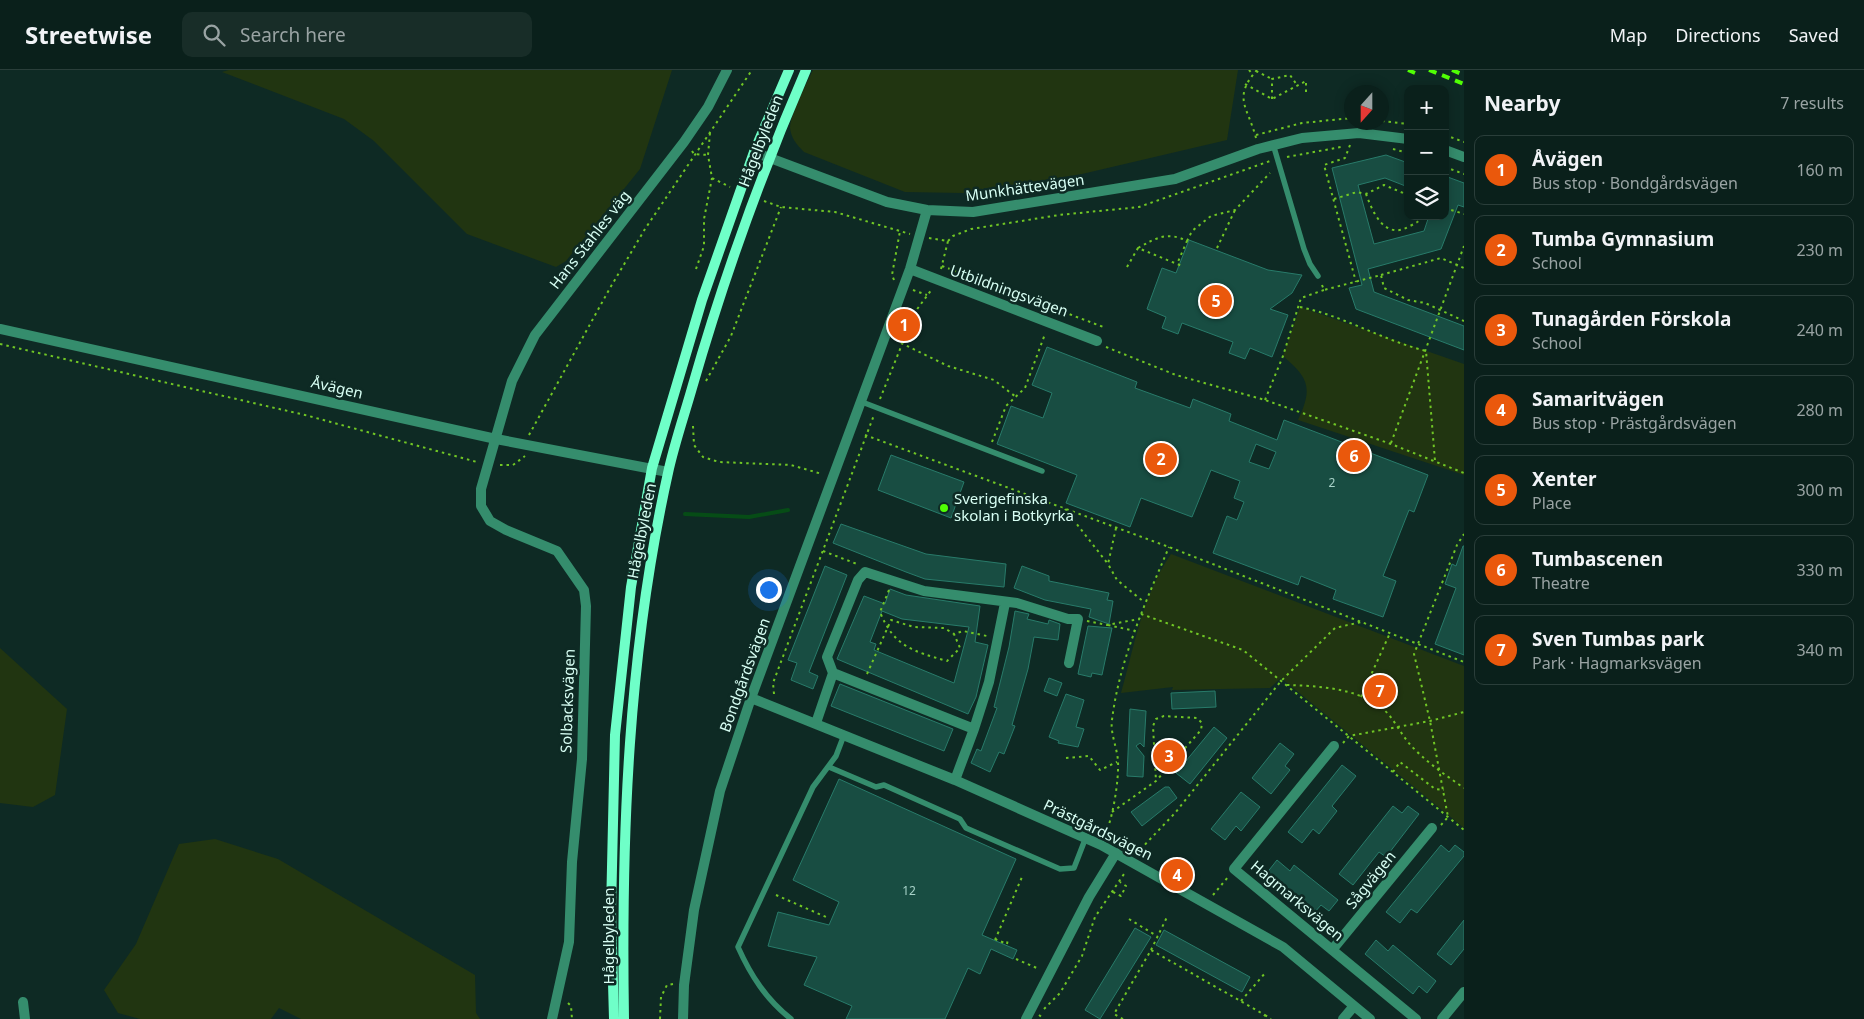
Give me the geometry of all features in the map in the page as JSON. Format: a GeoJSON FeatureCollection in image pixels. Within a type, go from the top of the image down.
{"type":"FeatureCollection","features":[{"type":"Feature","properties":{"kind":"main road","name":"Hågelbyleden"},"geometry":{"type":"LineString","coordinates":[[614,1019],[611,911],[615,735],[631,587],[652,468],[702,300],[754,152],[789,70]]}},
{"type":"Feature","properties":{"kind":"main road","name":"Hågelbyleden"},"geometry":{"type":"LineString","coordinates":[[624,1019],[622,910],[633,695],[646,591],[668,472],[713,314],[768,158],[806,70]]}},
{"type":"Feature","properties":{"kind":"street","name":"Hans Stahles väg"},"geometry":{"type":"LineString","coordinates":[[496,439],[512,381],[535,335],[684,142],[708,107],[727,70]]}},
{"type":"Feature","properties":{"kind":"street","name":"Munkhättevägen"},"geometry":{"type":"LineString","coordinates":[[754,152],[887,202],[928,210],[973,212],[1175,179],[1273,144],[1302,138],[1358,133],[1404,139]]}},
{"type":"Feature","properties":{"kind":"street"},"geometry":{"type":"LineString","coordinates":[[1449,151],[1464,157]]}},
{"type":"Feature","properties":{"kind":"street","name":"Bondgårdsvägen"},"geometry":{"type":"LineString","coordinates":[[682,1019],[684,985],[694,910],[720,791],[751,698],[910,269],[928,210]]}},
{"type":"Feature","properties":{"kind":"street","name":"Utbildningsvägen"},"geometry":{"type":"LineString","coordinates":[[910,269],[936,281],[1097,341]]}},
{"type":"Feature","properties":{"kind":"street","name":"Åvägen"},"geometry":{"type":"LineString","coordinates":[[0,329],[496,439],[668,472]]}},
{"type":"Feature","properties":{"kind":"street","name":"Solbacksvägen"},"geometry":{"type":"LineString","coordinates":[[496,439],[481,489],[481,506],[490,521],[506,530],[557,551],[584,590],[586,606],[582,758],[572,862],[569,942],[552,1019]]}},
{"type":"Feature","properties":{"kind":"street"},"geometry":{"type":"LineString","coordinates":[[816,723],[833,674],[828,657],[858,580],[865,572],[924,591],[1005,603],[1017,603],[1068,619],[1078,619],[1069,663]]}},
{"type":"Feature","properties":{"kind":"street"},"geometry":{"type":"LineString","coordinates":[[955,780],[974,729],[988,682],[1005,603]]}},
{"type":"Feature","properties":{"kind":"street"},"geometry":{"type":"LineString","coordinates":[[833,674],[974,729]]}},
{"type":"Feature","properties":{"kind":"street","name":"Prästgårdsvägen"},"geometry":{"type":"LineString","coordinates":[[751,698],[955,780],[1086,837],[1283,947],[1370,1019]]}},
{"type":"Feature","properties":{"kind":"street","name":"Hagmarksvägen"},"geometry":{"type":"LineString","coordinates":[[1334,746],[1234,869],[1416,1019]]}},
{"type":"Feature","properties":{"kind":"street","name":"Sågvägen"},"geometry":{"type":"LineString","coordinates":[[1332,950],[1432,828]]}},
{"type":"Feature","properties":{"kind":"street"},"geometry":{"type":"LineString","coordinates":[[1026,1019],[1089,897],[1116,853]]}},
{"type":"Feature","properties":{"kind":"street"},"geometry":{"type":"LineString","coordinates":[[1442,1019],[1464,992]]}},
{"type":"Feature","properties":{"kind":"street"},"geometry":{"type":"LineString","coordinates":[[23,1002],[25,1019]]}},
{"type":"Feature","properties":{"kind":"street"},"geometry":{"type":"LineString","coordinates":[[1343,1019],[1354,1006]]}},
{"type":"Feature","properties":{"kind":"lane"},"geometry":{"type":"LineString","coordinates":[[1273,144],[1304,249],[1310,264],[1318,276]]}},
{"type":"Feature","properties":{"kind":"lane"},"geometry":{"type":"LineString","coordinates":[[862,402],[1042,471]]}},
{"type":"Feature","properties":{"kind":"lane"},"geometry":{"type":"LineString","coordinates":[[791,1019],[775,1006],[761,990],[738,948],[814,787],[828,767],[844,735]]}},
{"type":"Feature","properties":{"kind":"lane"},"geometry":{"type":"LineString","coordinates":[[828,767],[876,787],[884,785],[960,819],[966,828],[1060,870],[1074,868],[1086,837]]}},
{"type":"Feature","properties":{"kind":"path"},"geometry":{"type":"LineString","coordinates":[[0,344],[304,415],[488,465],[494,462],[506,466],[519,462],[525,456],[532,427],[610,288],[694,154],[752,70]]}},
{"type":"Feature","properties":{"kind":"path"},"geometry":{"type":"LineString","coordinates":[[1249,70],[1253,75]]}},
{"type":"Feature","properties":{"kind":"path"},"geometry":{"type":"LineString","coordinates":[[1258,149],[1244,104],[1243,90],[1245,84],[1256,70],[1272,79],[1290,75],[1298,85]]}},
{"type":"Feature","properties":{"kind":"path"},"geometry":{"type":"LineString","coordinates":[[1272,79],[1272,98]]}},
{"type":"Feature","properties":{"kind":"path"},"geometry":{"type":"LineString","coordinates":[[1272,98],[1306,81],[1306,92]]}},
{"type":"Feature","properties":{"kind":"path"},"geometry":{"type":"LineString","coordinates":[[1245,84],[1272,98]]}},
{"type":"Feature","properties":{"kind":"path"},"geometry":{"type":"LineString","coordinates":[[1255,136],[1302,123],[1344,119]]}},
{"type":"Feature","properties":{"kind":"path"},"geometry":{"type":"LineString","coordinates":[[1389,122],[1404,124]]}},
{"type":"Feature","properties":{"kind":"path"},"geometry":{"type":"LineString","coordinates":[[696,269],[704,246],[704,220],[712,178],[708,155],[710,131]]}},
{"type":"Feature","properties":{"kind":"path"},"geometry":{"type":"LineString","coordinates":[[1449,136],[1464,142]]}},
{"type":"Feature","properties":{"kind":"path"},"geometry":{"type":"LineString","coordinates":[[684,142],[694,154],[708,155]]}},
{"type":"Feature","properties":{"kind":"path"},"geometry":{"type":"LineString","coordinates":[[1350,145],[1345,158],[1324,165],[1356,282]]}},
{"type":"Feature","properties":{"kind":"path"},"geometry":{"type":"LineString","coordinates":[[1449,168],[1464,174]]}},
{"type":"Feature","properties":{"kind":"path"},"geometry":{"type":"LineString","coordinates":[[1216,248],[1235,210],[1270,173]]}},
{"type":"Feature","properties":{"kind":"path"},"geometry":{"type":"LineString","coordinates":[[712,178],[731,187]]}},
{"type":"Feature","properties":{"kind":"path"},"geometry":{"type":"LineString","coordinates":[[1334,199],[1357,192],[1366,194],[1384,185],[1404,193]]}},
{"type":"Feature","properties":{"kind":"path"},"geometry":{"type":"LineString","coordinates":[[1366,194],[1379,222],[1389,229],[1405,229],[1420,220]]}},
{"type":"Feature","properties":{"kind":"path"},"geometry":{"type":"LineString","coordinates":[[764,201],[781,207],[835,212],[921,237],[948,241],[936,281],[914,312],[877,409],[865,435],[773,683],[775,691],[770,705]]}},
{"type":"Feature","properties":{"kind":"path"},"geometry":{"type":"LineString","coordinates":[[704,389],[730,336],[781,207]]}},
{"type":"Feature","properties":{"kind":"path"},"geometry":{"type":"LineString","coordinates":[[1449,209],[1464,214]]}},
{"type":"Feature","properties":{"kind":"path"},"geometry":{"type":"LineString","coordinates":[[1177,264],[1192,231],[1211,216],[1235,210]]}},
{"type":"Feature","properties":{"kind":"path"},"geometry":{"type":"LineString","coordinates":[[895,282],[892,275],[900,230]]}},
{"type":"Feature","properties":{"kind":"path"},"geometry":{"type":"LineString","coordinates":[[1127,267],[1138,248],[1175,235],[1187,241]]}},
{"type":"Feature","properties":{"kind":"path"},"geometry":{"type":"LineString","coordinates":[[1391,444],[1464,246]]}},
{"type":"Feature","properties":{"kind":"path"},"geometry":{"type":"LineString","coordinates":[[1138,248],[1182,266]]}},
{"type":"Feature","properties":{"kind":"path"},"geometry":{"type":"LineString","coordinates":[[1265,400],[1300,307],[1301,298],[1441,258],[1464,268]]}},
{"type":"Feature","properties":{"kind":"path"},"geometry":{"type":"LineString","coordinates":[[942,266],[1106,328]]}},
{"type":"Feature","properties":{"kind":"path"},"geometry":{"type":"LineString","coordinates":[[1381,275],[1384,288],[1408,300],[1425,303],[1441,309],[1464,321]]}},
{"type":"Feature","properties":{"kind":"path"},"geometry":{"type":"LineString","coordinates":[[1318,276],[1324,290]]}},
{"type":"Feature","properties":{"kind":"path"},"geometry":{"type":"LineString","coordinates":[[1300,307],[1321,311],[1397,344],[1426,350]]}},
{"type":"Feature","properties":{"kind":"path"},"geometry":{"type":"LineString","coordinates":[[989,451],[1006,406],[1025,388],[1046,329]]}},
{"type":"Feature","properties":{"kind":"path"},"geometry":{"type":"LineString","coordinates":[[1097,341],[1111,351],[1176,375],[1265,400],[1391,444],[1464,473]]}},
{"type":"Feature","properties":{"kind":"path"},"geometry":{"type":"LineString","coordinates":[[901,343],[948,366],[994,380],[1016,397]]}},
{"type":"Feature","properties":{"kind":"path"},"geometry":{"type":"LineString","coordinates":[[1426,350],[1435,461]]}},
{"type":"Feature","properties":{"kind":"path"},"geometry":{"type":"LineString","coordinates":[[693,423],[694,445],[703,457],[719,462],[791,465],[810,469],[848,485]]}},
{"type":"Feature","properties":{"kind":"path"},"geometry":{"type":"LineString","coordinates":[[865,435],[1169,547],[1464,662]]}},
{"type":"Feature","properties":{"kind":"path"},"geometry":{"type":"LineString","coordinates":[[1064,508],[1108,564],[1117,580],[1145,603]]}},
{"type":"Feature","properties":{"kind":"path"},"geometry":{"type":"LineString","coordinates":[[1108,564],[1116,528]]}},
{"type":"Feature","properties":{"kind":"path"},"geometry":{"type":"LineString","coordinates":[[1448,817],[1441,772],[1414,654],[1457,545],[1464,534]]}},
{"type":"Feature","properties":{"kind":"path"},"geometry":{"type":"LineString","coordinates":[[1101,845],[1110,824],[1118,762],[1112,722],[1116,696],[1140,614],[1169,547]]}},
{"type":"Feature","properties":{"kind":"path"},"geometry":{"type":"LineString","coordinates":[[823,551],[864,566],[865,572]]}},
{"type":"Feature","properties":{"kind":"path"},"geometry":{"type":"LineString","coordinates":[[862,685],[886,628],[891,620],[914,627],[944,628],[954,634],[960,648],[947,662],[914,652],[898,642],[886,628],[880,612],[892,581]]}},
{"type":"Feature","properties":{"kind":"path"},"geometry":{"type":"LineString","coordinates":[[1140,614],[1243,650],[1464,830]]}},
{"type":"Feature","properties":{"kind":"path"},"geometry":{"type":"LineString","coordinates":[[1078,619],[1135,631]]}},
{"type":"Feature","properties":{"kind":"path"},"geometry":{"type":"LineString","coordinates":[[1107,625],[1138,620]]}},
{"type":"Feature","properties":{"kind":"path"},"geometry":{"type":"LineString","coordinates":[[1036,1019],[1060,993],[1082,956],[1095,917],[1120,882],[1138,850],[1175,813],[1281,681],[1336,628],[1361,622]]}},
{"type":"Feature","properties":{"kind":"path"},"geometry":{"type":"LineString","coordinates":[[954,634],[963,632],[998,638]]}},
{"type":"Feature","properties":{"kind":"path"},"geometry":{"type":"LineString","coordinates":[[1361,697],[1390,633]]}},
{"type":"Feature","properties":{"kind":"path"},"geometry":{"type":"LineString","coordinates":[[1286,685],[1324,687],[1361,697],[1382,708],[1412,747],[1441,772],[1464,788]]}},
{"type":"Feature","properties":{"kind":"path"},"geometry":{"type":"LineString","coordinates":[[1350,736],[1430,721],[1464,712]]}},
{"type":"Feature","properties":{"kind":"path"},"geometry":{"type":"LineString","coordinates":[[1112,812],[1136,797],[1156,781],[1201,730],[1202,722],[1198,718],[1164,716],[1156,719],[1153,726],[1156,781]]}},
{"type":"Feature","properties":{"kind":"path"},"geometry":{"type":"LineString","coordinates":[[1066,758],[1089,756],[1100,770],[1118,762]]}},
{"type":"Feature","properties":{"kind":"path"},"geometry":{"type":"LineString","coordinates":[[1393,772],[1400,762],[1435,789],[1444,790]]}},
{"type":"Feature","properties":{"kind":"path"},"geometry":{"type":"LineString","coordinates":[[1214,895],[1234,869]]}},
{"type":"Feature","properties":{"kind":"path"},"geometry":{"type":"LineString","coordinates":[[1008,939],[1007,944],[995,939],[1022,877]]}},
{"type":"Feature","properties":{"kind":"path"},"geometry":{"type":"LineString","coordinates":[[1113,892],[1120,896],[1126,886],[1120,882]]}},
{"type":"Feature","properties":{"kind":"path"},"geometry":{"type":"LineString","coordinates":[[776,895],[826,917]]}},
{"type":"Feature","properties":{"kind":"path"},"geometry":{"type":"LineString","coordinates":[[1122,1019],[1114,1014],[1168,915]]}},
{"type":"Feature","properties":{"kind":"path"},"geometry":{"type":"LineString","coordinates":[[1129,919],[1157,936]]}},
{"type":"Feature","properties":{"kind":"path"},"geometry":{"type":"LineString","coordinates":[[1150,950],[1271,1019]]}},
{"type":"Feature","properties":{"kind":"path"},"geometry":{"type":"LineString","coordinates":[[1241,1001],[1266,972]]}},
{"type":"Feature","properties":{"kind":"path"},"geometry":{"type":"LineString","coordinates":[[660,1019],[664,990],[667,985],[684,985]]}},
{"type":"Feature","properties":{"kind":"path"},"geometry":{"type":"LineString","coordinates":[[1262,1019],[1265,1014]]}},
{"type":"Feature","properties":{"kind":"green space"},"geometry":{"type":"Polygon","coordinates":[[[229,70],[672,70],[640,169],[566,261],[556,267],[467,234],[374,141],[344,119],[222,72],[229,70]]]}},
{"type":"Feature","properties":{"kind":"green space"},"geometry":{"type":"Polygon","coordinates":[[[813,70],[1238,70],[1227,140],[1082,174],[963,193],[905,192],[804,152],[795,141],[790,128],[803,90],[813,70]]]}},
{"type":"Feature","properties":{"kind":"green space"},"geometry":{"type":"Polygon","coordinates":[[[1300,307],[1464,364],[1464,475],[1298,420],[1306,400],[1306,384],[1303,377],[1283,356],[1300,307]]]}},
{"type":"Feature","properties":{"kind":"green space"},"geometry":{"type":"Polygon","coordinates":[[[1171,554],[1464,666],[1464,828],[1281,678],[1270,688],[1172,690],[1173,687],[1121,693],[1146,603],[1161,570],[1171,554]]]}},
{"type":"Feature","properties":{"kind":"green space"},"geometry":{"type":"Polygon","coordinates":[[[0,648],[67,709],[55,795],[33,807],[0,803],[0,648]]]}},
{"type":"Feature","properties":{"kind":"green space"},"geometry":{"type":"Polygon","coordinates":[[[215,839],[278,859],[475,975],[476,1013],[480,1019],[301,1019],[279,1008],[271,1019],[140,1019],[118,1013],[104,990],[136,944],[179,844],[215,839]]]}},
{"type":"Feature","properties":{"kind":"building"},"geometry":{"type":"Polygon","coordinates":[[[1386,155],[1404,162],[1404,185],[1385,178],[1358,185],[1374,244],[1424,231],[1428,220],[1449,220],[1449,177],[1464,183],[1464,207],[1458,205],[1441,249],[1368,269],[1374,292],[1464,326],[1464,350],[1356,309],[1349,288],[1362,285],[1332,168],[1386,155]]]}},
{"type":"Feature","properties":{"kind":"building"},"geometry":{"type":"Polygon","coordinates":[[[1189,240],[1268,270],[1302,275],[1292,293],[1270,309],[1288,315],[1272,357],[1250,348],[1245,359],[1229,353],[1233,342],[1182,323],[1178,334],[1162,328],[1166,317],[1147,309],[1162,268],[1176,273],[1189,240]]]}},
{"type":"Feature","properties":{"kind":"building"},"geometry":{"type":"Polygon","coordinates":[[[1047,347],[1137,382],[1135,388],[1190,408],[1193,399],[1231,414],[1229,421],[1277,440],[1284,420],[1428,475],[1414,512],[1409,510],[1383,576],[1396,581],[1383,617],[1333,599],[1336,590],[1301,576],[1298,585],[1213,553],[1227,516],[1237,520],[1244,502],[1234,498],[1240,481],[1211,470],[1192,517],[1141,498],[1130,527],[1066,503],[1077,475],[997,444],[1011,406],[1043,418],[1052,393],[1032,385],[1047,347]],[[1256,444],[1249,462],[1269,469],[1276,452],[1256,444]]]}},
{"type":"Feature","properties":{"kind":"building"},"geometry":{"type":"Polygon","coordinates":[[[891,455],[964,482],[951,518],[878,490],[891,455]]]}},
{"type":"Feature","properties":{"kind":"building"},"geometry":{"type":"Polygon","coordinates":[[[841,524],[926,554],[1006,564],[1004,587],[925,579],[906,572],[833,543],[841,524]]]}},
{"type":"Feature","properties":{"kind":"building"},"geometry":{"type":"Polygon","coordinates":[[[1463,546],[1464,655],[1435,644],[1456,588],[1445,584],[1452,564],[1456,566],[1463,546]]]}},
{"type":"Feature","properties":{"kind":"building"},"geometry":{"type":"Polygon","coordinates":[[[825,566],[847,575],[809,672],[818,676],[813,689],[791,680],[797,663],[788,660],[825,566]]]}},
{"type":"Feature","properties":{"kind":"building"},"geometry":{"type":"Polygon","coordinates":[[[1022,566],[1049,576],[1049,581],[1109,593],[1107,600],[1113,601],[1109,624],[1089,617],[1091,609],[1045,600],[1014,588],[1022,566]]]}},
{"type":"Feature","properties":{"kind":"building"},"geometry":{"type":"Polygon","coordinates":[[[890,589],[906,595],[980,606],[975,642],[988,645],[976,697],[968,714],[837,659],[864,596],[885,604],[890,589]],[[882,611],[870,642],[876,644],[874,650],[954,683],[969,627],[902,619],[882,611]]]}},
{"type":"Feature","properties":{"kind":"building"},"geometry":{"type":"Polygon","coordinates":[[[1015,611],[1029,614],[1027,619],[1048,624],[1049,620],[1060,624],[1058,640],[1034,637],[1028,669],[1012,725],[1015,726],[1004,754],[999,752],[990,772],[971,763],[977,749],[981,751],[997,708],[994,707],[1009,647],[1015,611]]]}},
{"type":"Feature","properties":{"kind":"building"},"geometry":{"type":"Polygon","coordinates":[[[1088,626],[1112,628],[1102,675],[1092,673],[1091,677],[1078,674],[1088,626]]]}},
{"type":"Feature","properties":{"kind":"building"},"geometry":{"type":"Polygon","coordinates":[[[1049,678],[1062,683],[1057,696],[1044,691],[1049,678]]]}},
{"type":"Feature","properties":{"kind":"building"},"geometry":{"type":"Polygon","coordinates":[[[840,684],[953,729],[944,751],[831,706],[840,684]]]}},
{"type":"Feature","properties":{"kind":"building"},"geometry":{"type":"Polygon","coordinates":[[[1215,691],[1216,707],[1172,709],[1171,693],[1215,691]]]}},
{"type":"Feature","properties":{"kind":"building"},"geometry":{"type":"Polygon","coordinates":[[[1066,694],[1084,700],[1076,727],[1084,729],[1078,747],[1058,743],[1059,741],[1049,737],[1066,694]]]}},
{"type":"Feature","properties":{"kind":"building"},"geometry":{"type":"Polygon","coordinates":[[[1130,709],[1146,711],[1144,747],[1140,743],[1136,746],[1144,756],[1143,777],[1127,776],[1130,709]]]}},
{"type":"Feature","properties":{"kind":"building"},"geometry":{"type":"Polygon","coordinates":[[[1214,727],[1227,738],[1190,784],[1176,773],[1214,727]]]}},
{"type":"Feature","properties":{"kind":"building"},"geometry":{"type":"Polygon","coordinates":[[[1280,743],[1294,754],[1285,766],[1290,770],[1271,794],[1252,778],[1280,743]]]}},
{"type":"Feature","properties":{"kind":"building"},"geometry":{"type":"Polygon","coordinates":[[[1342,765],[1356,776],[1332,806],[1337,811],[1319,834],[1313,829],[1302,843],[1288,832],[1342,765]]]}},
{"type":"Feature","properties":{"kind":"building"},"geometry":{"type":"Polygon","coordinates":[[[839,779],[1016,859],[982,935],[1017,950],[1013,959],[991,949],[980,974],[968,968],[945,1019],[846,1019],[852,1006],[804,985],[817,957],[768,946],[778,912],[829,925],[839,902],[793,880],[839,779]]]}},
{"type":"Feature","properties":{"kind":"building"},"geometry":{"type":"Polygon","coordinates":[[[1165,787],[1169,787],[1177,798],[1142,826],[1131,812],[1165,787]]]}},
{"type":"Feature","properties":{"kind":"building"},"geometry":{"type":"Polygon","coordinates":[[[1241,792],[1260,807],[1241,831],[1236,826],[1225,840],[1211,829],[1241,792]]]}},
{"type":"Feature","properties":{"kind":"building"},"geometry":{"type":"Polygon","coordinates":[[[1393,806],[1402,813],[1408,806],[1419,814],[1386,857],[1379,852],[1353,885],[1339,874],[1393,806]]]}},
{"type":"Feature","properties":{"kind":"building"},"geometry":{"type":"Polygon","coordinates":[[[1441,845],[1449,852],[1455,845],[1464,852],[1464,856],[1417,913],[1411,909],[1400,923],[1386,912],[1441,845]]]}},
{"type":"Feature","properties":{"kind":"building"},"geometry":{"type":"Polygon","coordinates":[[[1277,860],[1290,871],[1294,865],[1338,900],[1329,911],[1321,905],[1314,913],[1266,874],[1277,860]]]}},
{"type":"Feature","properties":{"kind":"building"},"geometry":{"type":"Polygon","coordinates":[[[1464,920],[1464,949],[1451,965],[1437,954],[1464,920]]]}},
{"type":"Feature","properties":{"kind":"building"},"geometry":{"type":"Polygon","coordinates":[[[1135,928],[1151,937],[1100,1019],[1085,1010],[1135,928]]]}},
{"type":"Feature","properties":{"kind":"building"},"geometry":{"type":"Polygon","coordinates":[[[1164,930],[1250,977],[1242,992],[1156,945],[1164,930]]]}},
{"type":"Feature","properties":{"kind":"building"},"geometry":{"type":"Polygon","coordinates":[[[1376,940],[1388,951],[1393,945],[1436,981],[1427,993],[1419,986],[1413,994],[1365,954],[1376,940]]]}},
{"type":"Feature","properties":{"kind":"waterway"},"geometry":{"type":"LineString","coordinates":[[685,514],[749,517],[788,510]]}},
{"type":"Feature","properties":{"kind":"railway"},"geometry":{"type":"LineString","coordinates":[[1408,70],[1415,73]]}},
{"type":"Feature","properties":{"kind":"railway"},"geometry":{"type":"LineString","coordinates":[[1429,70],[1464,84]]}},
{"type":"Feature","properties":{"kind":"railway"},"geometry":{"type":"LineString","coordinates":[[1452,70],[1464,75]]}},
{"type":"Feature","properties":{"kind":"place","name":"Xenter"},"geometry":{"type":"Point","coordinates":[1216,301]}},
{"type":"Feature","properties":{"kind":"place","name":"Åvägen"},"geometry":{"type":"Point","coordinates":[904,325]}},
{"type":"Feature","properties":{"kind":"place","name":"Tumbascenen"},"geometry":{"type":"Point","coordinates":[1354,456]}},
{"type":"Feature","properties":{"kind":"place","name":"Tumba Gymnasium"},"geometry":{"type":"Point","coordinates":[1161,459]}},
{"type":"Feature","properties":{"kind":"place","name":"Sverigefinska skolan i Botkyrka"},"geometry":{"type":"Point","coordinates":[944,508]}},
{"type":"Feature","properties":{"kind":"place","name":"Sven Tumbas park"},"geometry":{"type":"Point","coordinates":[1380,691]}},
{"type":"Feature","properties":{"kind":"place","name":"Tunagården Förskola"},"geometry":{"type":"Point","coordinates":[1169,756]}},
{"type":"Feature","properties":{"kind":"place","name":"Samaritvägen"},"geometry":{"type":"Point","coordinates":[1177,875]}}]}
